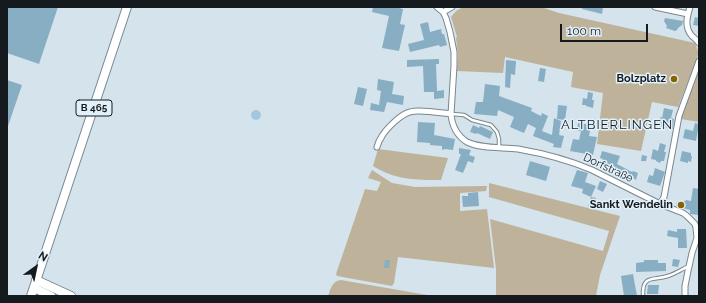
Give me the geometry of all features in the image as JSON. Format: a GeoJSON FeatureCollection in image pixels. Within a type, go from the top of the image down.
{"type":"FeatureCollection","features":[{"type":"Feature","properties":{"kind":"main road","name":"B 465"},"geometry":{"type":"LineString","coordinates":[[31,296],[128,7]]}},
{"type":"Feature","properties":{"kind":"main road"},"geometry":{"type":"LineString","coordinates":[[35,284],[52,296]]}},
{"type":"Feature","properties":{"kind":"main road"},"geometry":{"type":"LineString","coordinates":[[35,284],[71,296]]}},
{"type":"Feature","properties":{"kind":"street"},"geometry":{"type":"LineString","coordinates":[[436,7],[443,12],[452,7]]}},
{"type":"Feature","properties":{"kind":"street"},"geometry":{"type":"LineString","coordinates":[[655,7],[688,14]]}},
{"type":"Feature","properties":{"kind":"street"},"geometry":{"type":"LineString","coordinates":[[690,7],[687,20],[688,31],[699,43]]}},
{"type":"Feature","properties":{"kind":"street","name":"Dorfstraße"},"geometry":{"type":"LineString","coordinates":[[443,12],[449,27],[454,52],[451,114],[456,133],[468,142],[480,146],[518,149],[582,165],[660,204],[683,213],[697,223],[697,238],[689,266],[685,286],[685,296]]}},
{"type":"Feature","properties":{"kind":"street"},"geometry":{"type":"LineString","coordinates":[[660,204],[664,197],[679,116],[699,61]]}},
{"type":"Feature","properties":{"kind":"street"},"geometry":{"type":"LineString","coordinates":[[377,147],[382,136],[387,130],[406,113],[417,111],[451,114]]}},
{"type":"Feature","properties":{"kind":"lane"},"geometry":{"type":"LineString","coordinates":[[451,114],[464,116],[472,120],[491,125],[497,132],[499,147]]}},
{"type":"Feature","properties":{"kind":"lane"},"geometry":{"type":"LineString","coordinates":[[642,296],[643,285],[646,281],[650,279],[663,278],[689,266]]}},
{"type":"Feature","properties":{"kind":"shaded area"},"geometry":{"type":"Polygon","coordinates":[[[463,7],[541,7],[559,13],[695,43],[698,55],[678,107],[652,102],[641,151],[597,144],[603,93],[571,87],[573,72],[505,57],[503,73],[457,71],[457,37],[451,17],[456,11],[463,7]]]}},
{"type":"Feature","properties":{"kind":"shaded area"},"geometry":{"type":"Polygon","coordinates":[[[699,70],[699,122],[681,119],[699,70]]]}},
{"type":"Feature","properties":{"kind":"shaded area"},"geometry":{"type":"Polygon","coordinates":[[[378,149],[448,158],[441,180],[423,180],[398,177],[381,171],[373,166],[378,149]]]}},
{"type":"Feature","properties":{"kind":"shaded area"},"geometry":{"type":"Polygon","coordinates":[[[372,170],[392,183],[415,187],[487,186],[486,191],[460,193],[460,211],[487,209],[494,268],[398,257],[394,283],[392,286],[337,276],[336,274],[365,189],[377,191],[381,182],[368,178],[372,170]]]}},
{"type":"Feature","properties":{"kind":"shaded area"},"geometry":{"type":"Polygon","coordinates":[[[489,183],[620,216],[600,275],[596,296],[496,296],[496,269],[490,219],[603,251],[609,231],[489,197],[489,183]]]}},
{"type":"Feature","properties":{"kind":"shaded area"},"geometry":{"type":"Polygon","coordinates":[[[341,280],[433,296],[328,296],[334,283],[341,280]]]}},
{"type":"Feature","properties":{"kind":"water"},"geometry":{"type":"Polygon","coordinates":[[[254,110],[258,110],[261,115],[258,120],[254,120],[251,117],[251,113],[254,110]]]}},
{"type":"Feature","properties":{"kind":"building"},"geometry":{"type":"Polygon","coordinates":[[[7,7],[58,7],[39,64],[7,53],[7,7]]]}},
{"type":"Feature","properties":{"kind":"building"},"geometry":{"type":"Polygon","coordinates":[[[373,7],[394,7],[403,9],[400,24],[405,25],[399,51],[382,48],[389,16],[372,12],[373,7]]]}},
{"type":"Feature","properties":{"kind":"building"},"geometry":{"type":"Polygon","coordinates":[[[582,7],[603,7],[602,14],[582,9],[582,7]]]}},
{"type":"Feature","properties":{"kind":"building"},"geometry":{"type":"Polygon","coordinates":[[[695,17],[699,18],[699,26],[693,25],[695,17]]]}},
{"type":"Feature","properties":{"kind":"building"},"geometry":{"type":"Polygon","coordinates":[[[665,18],[683,21],[682,25],[675,31],[666,28],[667,26],[664,21],[665,18]]]}},
{"type":"Feature","properties":{"kind":"building"},"geometry":{"type":"Polygon","coordinates":[[[428,22],[430,32],[441,29],[447,45],[440,47],[439,45],[410,52],[408,44],[424,40],[420,24],[428,22]]]}},
{"type":"Feature","properties":{"kind":"building"},"geometry":{"type":"Polygon","coordinates":[[[439,59],[439,64],[436,64],[437,91],[444,90],[444,98],[434,99],[434,92],[424,92],[423,66],[407,67],[407,60],[439,59]]]}},
{"type":"Feature","properties":{"kind":"building"},"geometry":{"type":"Polygon","coordinates":[[[506,60],[516,61],[515,75],[511,74],[510,88],[505,87],[506,60]]]}},
{"type":"Feature","properties":{"kind":"building"},"geometry":{"type":"Polygon","coordinates":[[[540,68],[546,69],[544,82],[538,81],[540,68]]]}},
{"type":"Feature","properties":{"kind":"building"},"geometry":{"type":"Polygon","coordinates":[[[378,79],[394,82],[392,94],[404,96],[403,105],[387,102],[384,112],[370,110],[371,103],[379,105],[381,91],[377,90],[378,79]]]}},
{"type":"Feature","properties":{"kind":"building"},"geometry":{"type":"Polygon","coordinates":[[[7,80],[22,85],[8,126],[7,126],[7,80]]]}},
{"type":"Feature","properties":{"kind":"building"},"geometry":{"type":"Polygon","coordinates":[[[485,84],[500,86],[499,96],[532,108],[531,111],[541,116],[542,113],[548,116],[542,131],[552,135],[554,118],[561,121],[559,135],[564,136],[561,148],[553,147],[554,144],[533,136],[536,128],[528,124],[524,133],[510,127],[514,117],[498,110],[497,116],[474,114],[476,102],[483,102],[485,84]]]}},
{"type":"Feature","properties":{"kind":"building"},"geometry":{"type":"Polygon","coordinates":[[[358,87],[367,89],[363,106],[354,104],[358,87]]]}},
{"type":"Feature","properties":{"kind":"building"},"geometry":{"type":"Polygon","coordinates":[[[588,92],[593,93],[593,108],[582,105],[583,98],[587,99],[588,92]]]}},
{"type":"Feature","properties":{"kind":"building"},"geometry":{"type":"Polygon","coordinates":[[[558,105],[567,106],[565,120],[557,119],[558,105]]]}},
{"type":"Feature","properties":{"kind":"building"},"geometry":{"type":"Polygon","coordinates":[[[664,108],[673,110],[671,118],[674,119],[673,129],[659,126],[660,117],[662,118],[664,108]]]}},
{"type":"Feature","properties":{"kind":"building"},"geometry":{"type":"Polygon","coordinates":[[[418,122],[435,123],[434,135],[455,139],[453,150],[442,150],[442,146],[417,142],[418,122]]]}},
{"type":"Feature","properties":{"kind":"building"},"geometry":{"type":"Polygon","coordinates":[[[578,123],[591,125],[589,136],[597,137],[593,155],[570,151],[573,139],[579,140],[581,131],[577,131],[578,123]]]}},
{"type":"Feature","properties":{"kind":"building"},"geometry":{"type":"Polygon","coordinates":[[[695,123],[699,124],[699,131],[698,130],[696,141],[683,138],[685,129],[693,131],[695,123]]]}},
{"type":"Feature","properties":{"kind":"building"},"geometry":{"type":"Polygon","coordinates":[[[473,125],[479,128],[480,126],[493,132],[490,139],[477,133],[470,132],[473,125]]]}},
{"type":"Feature","properties":{"kind":"building"},"geometry":{"type":"Polygon","coordinates":[[[660,143],[666,145],[664,152],[666,152],[664,161],[661,161],[660,163],[651,159],[653,149],[658,151],[660,143]]]}},
{"type":"Feature","properties":{"kind":"building"},"geometry":{"type":"Polygon","coordinates":[[[459,148],[471,150],[469,155],[475,157],[473,163],[468,161],[463,173],[455,170],[461,154],[459,154],[459,148]]]}},
{"type":"Feature","properties":{"kind":"building"},"geometry":{"type":"Polygon","coordinates":[[[602,151],[620,156],[617,164],[632,172],[638,173],[636,180],[633,178],[633,180],[629,179],[612,171],[613,167],[601,164],[603,159],[600,158],[602,151]]]}},
{"type":"Feature","properties":{"kind":"building"},"geometry":{"type":"Polygon","coordinates":[[[682,151],[691,153],[691,162],[688,161],[688,163],[680,161],[682,151]]]}},
{"type":"Feature","properties":{"kind":"building"},"geometry":{"type":"Polygon","coordinates":[[[642,155],[647,156],[646,161],[641,161],[642,155]]]}},
{"type":"Feature","properties":{"kind":"building"},"geometry":{"type":"Polygon","coordinates":[[[530,161],[550,167],[546,181],[526,175],[530,161]]]}},
{"type":"Feature","properties":{"kind":"building"},"geometry":{"type":"Polygon","coordinates":[[[655,168],[665,172],[660,186],[647,182],[649,175],[653,176],[655,168]]]}},
{"type":"Feature","properties":{"kind":"building"},"geometry":{"type":"Polygon","coordinates":[[[577,170],[588,173],[585,182],[596,186],[591,197],[582,193],[583,189],[571,186],[577,170]]]}},
{"type":"Feature","properties":{"kind":"building"},"geometry":{"type":"Polygon","coordinates":[[[600,181],[607,184],[603,192],[597,189],[600,181]]]}},
{"type":"Feature","properties":{"kind":"building"},"geometry":{"type":"Polygon","coordinates":[[[693,188],[699,189],[699,215],[690,214],[690,210],[676,206],[677,202],[682,203],[686,200],[691,201],[693,188]]]}},
{"type":"Feature","properties":{"kind":"building"},"geometry":{"type":"Polygon","coordinates":[[[478,192],[479,206],[463,207],[462,196],[468,196],[468,193],[478,192]]]}},
{"type":"Feature","properties":{"kind":"building"},"geometry":{"type":"Polygon","coordinates":[[[591,197],[596,198],[593,208],[588,207],[591,197]]]}},
{"type":"Feature","properties":{"kind":"building"},"geometry":{"type":"Polygon","coordinates":[[[677,229],[686,229],[687,248],[678,248],[678,238],[667,236],[668,230],[677,232],[677,229]]]}},
{"type":"Feature","properties":{"kind":"building"},"geometry":{"type":"Polygon","coordinates":[[[673,259],[680,260],[678,267],[672,266],[673,259]]]}},
{"type":"Feature","properties":{"kind":"building"},"geometry":{"type":"Polygon","coordinates":[[[385,260],[390,260],[389,268],[384,268],[385,260]]]}},
{"type":"Feature","properties":{"kind":"building"},"geometry":{"type":"Polygon","coordinates":[[[644,260],[658,260],[658,263],[666,263],[666,271],[636,272],[636,263],[644,262],[644,260]]]}},
{"type":"Feature","properties":{"kind":"building"},"geometry":{"type":"Polygon","coordinates":[[[633,274],[637,296],[624,296],[621,276],[633,274]]]}},
{"type":"Feature","properties":{"kind":"building"},"geometry":{"type":"Polygon","coordinates":[[[648,285],[659,285],[658,294],[647,294],[648,285]]]}},
{"type":"Feature","properties":{"kind":"place","name":"Bolzplatz"},"geometry":{"type":"Point","coordinates":[674,79]}},
{"type":"Feature","properties":{"kind":"place","name":"Sankt Wendelin"},"geometry":{"type":"Point","coordinates":[681,205]}},
{"type":"Feature","properties":{"kind":"district","name":"ALTBIERLINGEN"},"geometry":{"type":"Point","coordinates":[617,125]}}]}
